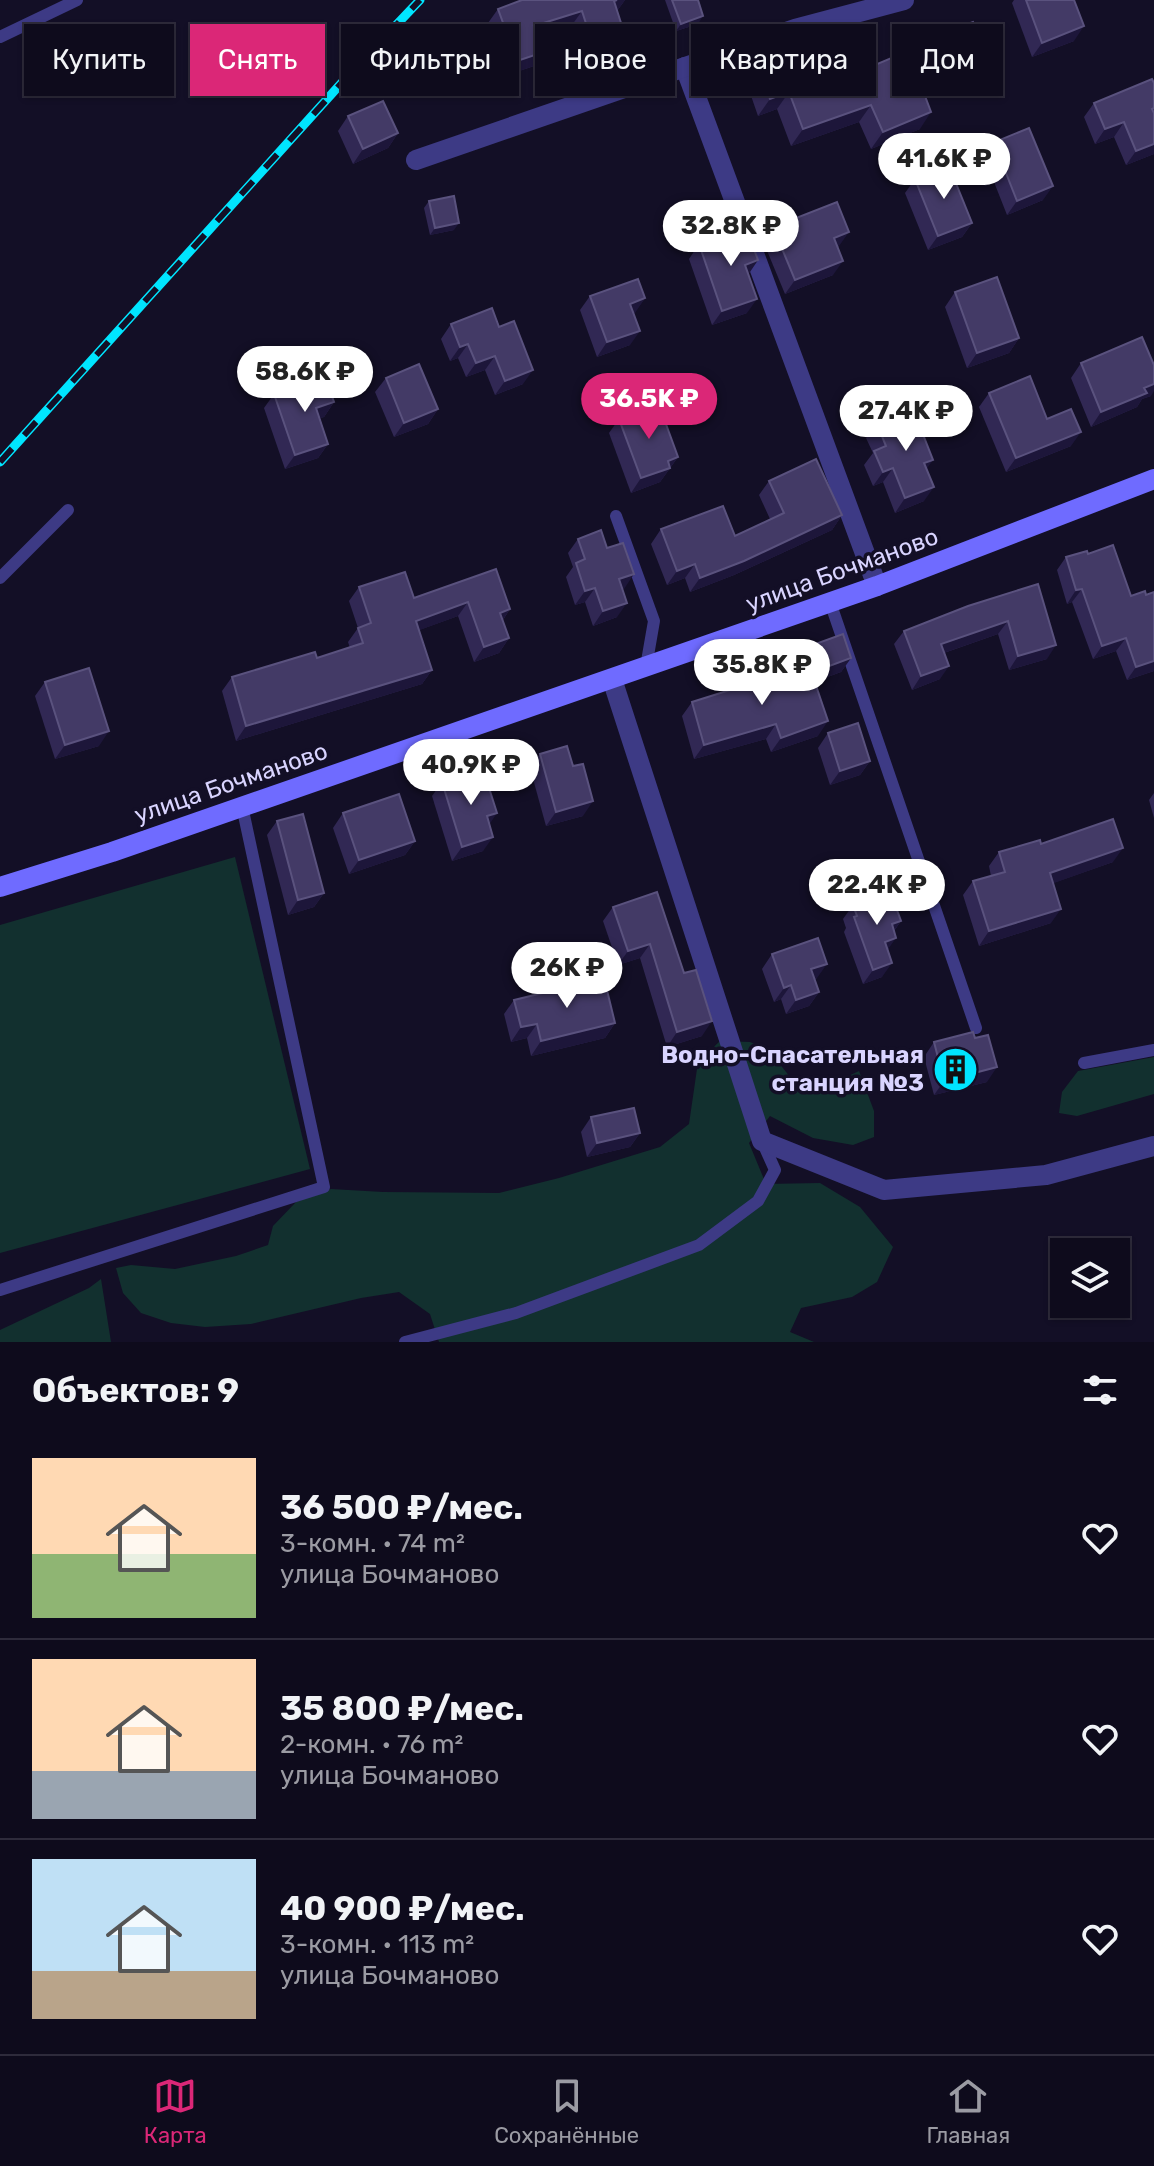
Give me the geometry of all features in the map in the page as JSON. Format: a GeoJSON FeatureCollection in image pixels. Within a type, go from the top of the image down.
{"type":"FeatureCollection","features":[{"type":"Feature","properties":{"kind":"main road","name":"улица Бочманово"},"geometry":{"type":"LineString","coordinates":[[0,887],[112,852],[877,586],[1154,479]]}},
{"type":"Feature","properties":{"kind":"street"},"geometry":{"type":"LineString","coordinates":[[416,160],[795,29],[904,0]]}},
{"type":"Feature","properties":{"kind":"street"},"geometry":{"type":"LineString","coordinates":[[685,67],[877,586]]}},
{"type":"Feature","properties":{"kind":"street"},"geometry":{"type":"LineString","coordinates":[[612,679],[762,1141],[884,1190],[1046,1175],[1154,1146]]}},
{"type":"Feature","properties":{"kind":"lane"},"geometry":{"type":"LineString","coordinates":[[0,37],[77,0]]}},
{"type":"Feature","properties":{"kind":"lane"},"geometry":{"type":"LineString","coordinates":[[0,578],[68,510]]}},
{"type":"Feature","properties":{"kind":"lane"},"geometry":{"type":"LineString","coordinates":[[616,516],[654,621],[646,667]]}},
{"type":"Feature","properties":{"kind":"lane"},"geometry":{"type":"LineString","coordinates":[[830,602],[976,1028]]}},
{"type":"Feature","properties":{"kind":"lane"},"geometry":{"type":"LineString","coordinates":[[0,1290],[324,1187],[242,806]]}},
{"type":"Feature","properties":{"kind":"lane"},"geometry":{"type":"LineString","coordinates":[[1084,1063],[1154,1050]]}},
{"type":"Feature","properties":{"kind":"lane"},"geometry":{"type":"LineString","coordinates":[[405,1342],[516,1313],[699,1245],[758,1201],[775,1170],[762,1141]]}},
{"type":"Feature","properties":{"kind":"green space"},"geometry":{"type":"Polygon","coordinates":[[[235,857],[310,1169],[0,1253],[0,925],[235,857]]]}},
{"type":"Feature","properties":{"kind":"green space"},"geometry":{"type":"Polygon","coordinates":[[[720,1041],[750,1042],[768,1049],[790,1077],[827,1086],[859,1071],[874,1111],[874,1137],[853,1145],[813,1138],[770,1116],[749,1143],[766,1184],[820,1183],[860,1207],[893,1247],[877,1282],[852,1297],[801,1308],[790,1332],[814,1342],[439,1342],[430,1314],[399,1292],[251,1324],[205,1327],[171,1323],[141,1313],[123,1293],[116,1268],[131,1265],[175,1269],[236,1256],[268,1245],[273,1226],[296,1202],[331,1189],[499,1193],[660,1147],[689,1124],[698,1062],[720,1041]]]}},
{"type":"Feature","properties":{"kind":"green space"},"geometry":{"type":"Polygon","coordinates":[[[1154,1057],[1154,1094],[1077,1116],[1059,1113],[1062,1092],[1078,1071],[1154,1057]]]}},
{"type":"Feature","properties":{"kind":"green space"},"geometry":{"type":"Polygon","coordinates":[[[101,1279],[111,1342],[0,1342],[0,1330],[89,1288],[101,1279]]]}},
{"type":"Feature","properties":{"kind":"building"},"geometry":{"type":"Polygon","coordinates":[[[522,0],[617,0],[614,1],[621,24],[586,24],[582,11],[535,24],[535,55],[519,60],[519,24],[503,24],[498,9],[522,0]]]}},
{"type":"Feature","properties":{"kind":"building"},"geometry":{"type":"Polygon","coordinates":[[[672,0],[698,0],[703,16],[681,24],[672,0]]]}},
{"type":"Feature","properties":{"kind":"building"},"geometry":{"type":"Polygon","coordinates":[[[1026,0],[1074,0],[1084,26],[1042,43],[1026,0]]]}},
{"type":"Feature","properties":{"kind":"building"},"geometry":{"type":"Polygon","coordinates":[[[892,58],[892,96],[925,96],[931,112],[883,132],[871,105],[803,129],[791,96],[876,96],[876,65],[892,58]]]}},
{"type":"Feature","properties":{"kind":"building"},"geometry":{"type":"Polygon","coordinates":[[[1152,79],[1154,144],[1136,151],[1124,122],[1105,129],[1094,103],[1152,79]]]}},
{"type":"Feature","properties":{"kind":"building"},"geometry":{"type":"Polygon","coordinates":[[[383,101],[398,133],[363,149],[348,116],[383,101]]]}},
{"type":"Feature","properties":{"kind":"building"},"geometry":{"type":"Polygon","coordinates":[[[1029,128],[1053,186],[1017,201],[1004,168],[995,171],[985,146],[1029,128]]]}},
{"type":"Feature","properties":{"kind":"building"},"geometry":{"type":"Polygon","coordinates":[[[949,166],[972,223],[938,236],[915,179],[949,166]]]}},
{"type":"Feature","properties":{"kind":"building"},"geometry":{"type":"Polygon","coordinates":[[[454,196],[459,223],[435,228],[429,201],[454,196]]]}},
{"type":"Feature","properties":{"kind":"building"},"geometry":{"type":"Polygon","coordinates":[[[837,202],[849,232],[834,238],[843,261],[795,280],[773,227],[837,202]]]}},
{"type":"Feature","properties":{"kind":"building"},"geometry":{"type":"Polygon","coordinates":[[[746,228],[758,260],[745,265],[757,299],[722,311],[699,244],[746,228]]]}},
{"type":"Feature","properties":{"kind":"building"},"geometry":{"type":"Polygon","coordinates":[[[997,277],[1019,338],[977,353],[955,292],[997,277]]]}},
{"type":"Feature","properties":{"kind":"building"},"geometry":{"type":"Polygon","coordinates":[[[638,279],[645,298],[630,304],[640,331],[607,342],[590,296],[638,279]]]}},
{"type":"Feature","properties":{"kind":"building"},"geometry":{"type":"Polygon","coordinates":[[[492,308],[499,327],[514,321],[533,370],[505,381],[495,356],[476,363],[468,344],[460,347],[451,324],[492,308]]]}},
{"type":"Feature","properties":{"kind":"building"},"geometry":{"type":"Polygon","coordinates":[[[1142,337],[1154,365],[1154,384],[1144,388],[1147,393],[1101,412],[1081,363],[1142,337]]]}},
{"type":"Feature","properties":{"kind":"building"},"geometry":{"type":"Polygon","coordinates":[[[419,364],[438,409],[404,423],[386,378],[419,364]]]}},
{"type":"Feature","properties":{"kind":"building"},"geometry":{"type":"Polygon","coordinates":[[[1030,376],[1047,419],[1071,409],[1081,432],[1016,458],[989,393],[1030,376]]]}},
{"type":"Feature","properties":{"kind":"building"},"geometry":{"type":"Polygon","coordinates":[[[325,377],[334,402],[316,408],[328,444],[295,455],[274,394],[325,377]]]}},
{"type":"Feature","properties":{"kind":"building"},"geometry":{"type":"Polygon","coordinates":[[[659,405],[678,457],[668,461],[670,468],[641,478],[619,419],[659,405]]]}},
{"type":"Feature","properties":{"kind":"building"},"geometry":{"type":"Polygon","coordinates":[[[913,409],[933,460],[924,463],[934,487],[905,498],[893,468],[883,472],[874,451],[886,446],[877,424],[913,409]]]}},
{"type":"Feature","properties":{"kind":"building"},"geometry":{"type":"Polygon","coordinates":[[[816,459],[842,515],[700,578],[695,564],[677,571],[661,529],[723,506],[735,536],[784,513],[769,481],[816,459]]]}},
{"type":"Feature","properties":{"kind":"building"},"geometry":{"type":"Polygon","coordinates":[[[601,530],[607,548],[623,543],[634,574],[619,579],[627,603],[603,611],[595,588],[585,591],[576,563],[585,559],[578,539],[601,530]]]}},
{"type":"Feature","properties":{"kind":"building"},"geometry":{"type":"Polygon","coordinates":[[[1113,545],[1131,596],[1145,591],[1146,595],[1154,592],[1154,661],[1136,667],[1126,638],[1102,646],[1082,589],[1076,590],[1066,557],[1087,551],[1088,554],[1113,545]]]}},
{"type":"Feature","properties":{"kind":"building"},"geometry":{"type":"Polygon","coordinates":[[[496,569],[510,609],[500,613],[509,638],[484,647],[468,602],[416,621],[432,670],[246,726],[232,677],[315,652],[317,658],[363,643],[358,628],[371,623],[359,587],[405,572],[414,598],[496,569]]]}},
{"type":"Feature","properties":{"kind":"building"},"geometry":{"type":"Polygon","coordinates":[[[1038,584],[1056,645],[1018,656],[1008,621],[941,644],[949,666],[921,676],[904,631],[968,606],[1038,584]]]}},
{"type":"Feature","properties":{"kind":"building"},"geometry":{"type":"Polygon","coordinates":[[[843,634],[851,658],[816,671],[807,647],[843,634]]]}},
{"type":"Feature","properties":{"kind":"building"},"geometry":{"type":"Polygon","coordinates":[[[809,665],[828,721],[781,738],[776,724],[704,745],[692,702],[809,665]]]}},
{"type":"Feature","properties":{"kind":"building"},"geometry":{"type":"Polygon","coordinates":[[[89,668],[109,731],[65,745],[45,682],[89,668]]]}},
{"type":"Feature","properties":{"kind":"building"},"geometry":{"type":"Polygon","coordinates":[[[858,723],[870,761],[840,771],[828,733],[858,723]]]}},
{"type":"Feature","properties":{"kind":"building"},"geometry":{"type":"Polygon","coordinates":[[[567,746],[573,766],[583,764],[593,801],[556,812],[540,754],[567,746]]]}},
{"type":"Feature","properties":{"kind":"building"},"geometry":{"type":"Polygon","coordinates":[[[483,769],[497,813],[487,816],[493,837],[462,847],[442,782],[483,769]]]}},
{"type":"Feature","properties":{"kind":"building"},"geometry":{"type":"Polygon","coordinates":[[[399,794],[415,841],[359,860],[343,813],[399,794]]]}},
{"type":"Feature","properties":{"kind":"building"},"geometry":{"type":"Polygon","coordinates":[[[303,814],[324,893],[298,900],[277,821],[303,814]]]}},
{"type":"Feature","properties":{"kind":"building"},"geometry":{"type":"Polygon","coordinates":[[[1113,819],[1123,848],[1050,873],[1061,909],[989,931],[973,881],[1005,872],[999,852],[1040,840],[1041,844],[1113,819]]]}},
{"type":"Feature","properties":{"kind":"building"},"geometry":{"type":"Polygon","coordinates":[[[890,891],[901,921],[892,924],[896,938],[885,942],[892,963],[873,970],[854,917],[857,916],[853,905],[890,891]]]}},
{"type":"Feature","properties":{"kind":"building"},"geometry":{"type":"Polygon","coordinates":[[[657,892],[684,973],[696,970],[712,1021],[677,1032],[650,944],[628,951],[613,907],[657,892]]]}},
{"type":"Feature","properties":{"kind":"building"},"geometry":{"type":"Polygon","coordinates":[[[818,938],[827,964],[811,969],[819,992],[796,1000],[791,985],[784,988],[772,954],[818,938]]]}},
{"type":"Feature","properties":{"kind":"building"},"geometry":{"type":"Polygon","coordinates":[[[604,978],[615,1023],[541,1041],[537,1024],[521,1027],[514,1000],[604,978]]]}},
{"type":"Feature","properties":{"kind":"building"},"geometry":{"type":"Polygon","coordinates":[[[973,1032],[975,1038],[988,1035],[997,1067],[944,1081],[934,1042],[973,1032]]]}},
{"type":"Feature","properties":{"kind":"building"},"geometry":{"type":"Polygon","coordinates":[[[634,1108],[640,1133],[597,1143],[591,1117],[634,1108]]]}},
{"type":"Feature","properties":{"kind":"railway"},"geometry":{"type":"LineString","coordinates":[[0,462],[420,0]]}},
{"type":"Feature","properties":{"kind":"place","name":"Водно-Спасательная станция №3"},"geometry":{"type":"Point","coordinates":[955,1069]}}]}
